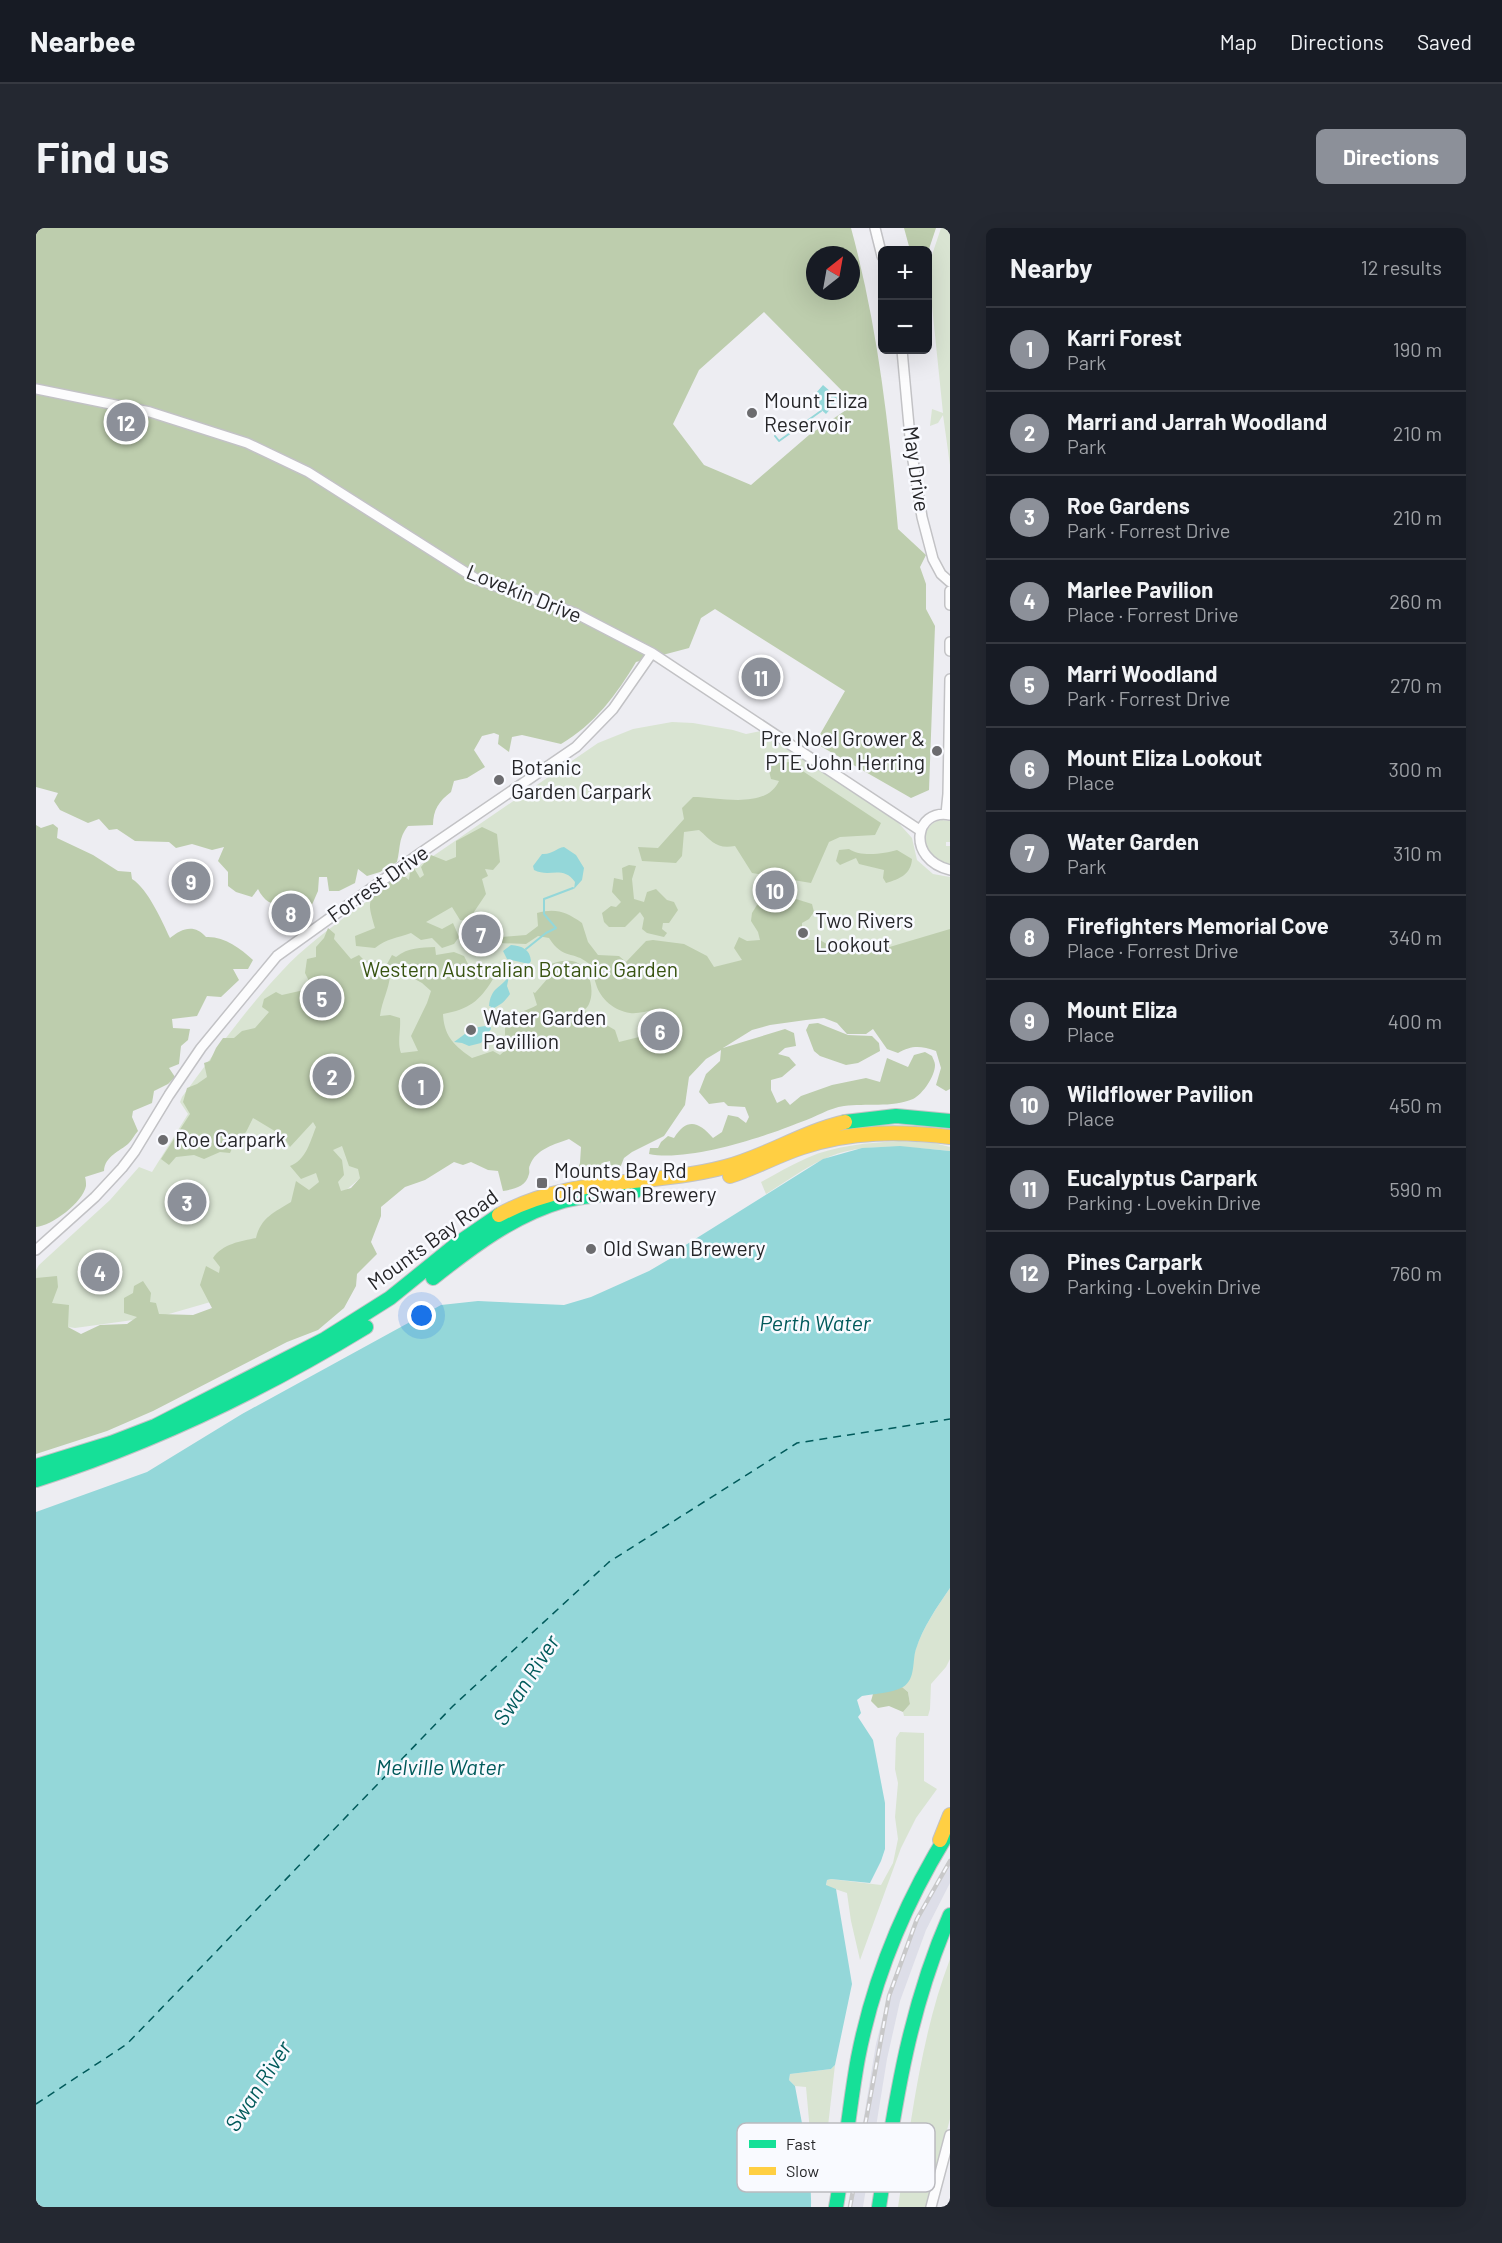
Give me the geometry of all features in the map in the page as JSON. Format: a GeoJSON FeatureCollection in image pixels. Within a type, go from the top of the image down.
{"type":"FeatureCollection","features":[{"type":"Feature","properties":{"kind":"highway","name":"Mounts Bay Road"},"geometry":{"type":"LineString","coordinates":[[36,1466],[95,1449],[153,1427],[293,1355],[370,1313],[475,1230],[512,1207],[533,1198],[567,1188],[604,1182],[668,1178],[710,1171],[755,1156],[807,1133],[865,1118],[912,1115],[950,1121]]}},
{"type":"Feature","properties":{"kind":"highway","name":"Mounts Bay Road"},"geometry":{"type":"LineString","coordinates":[[36,1480],[135,1447],[257,1391],[389,1313],[448,1266],[499,1230],[555,1203],[590,1196],[680,1186],[718,1179],[750,1170],[801,1148],[849,1136],[877,1132],[906,1132],[950,1137]]}},
{"type":"Feature","properties":{"kind":"highway"},"geometry":{"type":"LineString","coordinates":[[929,1865],[950,1815]]}},
{"type":"Feature","properties":{"kind":"highway"},"geometry":{"type":"LineString","coordinates":[[848,2123],[857,2059],[866,2019],[892,1939],[914,1892],[950,1830]]}},
{"type":"Feature","properties":{"kind":"highway"},"geometry":{"type":"LineString","coordinates":[[893,2123],[909,2026],[927,1967],[950,1915]]}},
{"type":"Feature","properties":{"kind":"highway"},"geometry":{"type":"LineString","coordinates":[[836,2207],[838,2192]]}},
{"type":"Feature","properties":{"kind":"highway"},"geometry":{"type":"LineString","coordinates":[[879,2207],[881,2192]]}},
{"type":"Feature","properties":{"kind":"street"},"geometry":{"type":"LineString","coordinates":[[875,228],[880,246]]}},
{"type":"Feature","properties":{"kind":"street","name":"May Drive"},"geometry":{"type":"LineString","coordinates":[[902,354],[910,448],[922,517],[933,559],[941,574],[950,582]]}},
{"type":"Feature","properties":{"kind":"street","name":"Lovekin Drive"},"geometry":{"type":"LineString","coordinates":[[36,389],[150,412],[247,443],[308,472],[478,580],[575,613],[651,653],[921,831]]}},
{"type":"Feature","properties":{"kind":"street"},"geometry":{"type":"LineString","coordinates":[[950,591],[950,605]]}},
{"type":"Feature","properties":{"kind":"street"},"geometry":{"type":"LineString","coordinates":[[950,642],[950,651]]}},
{"type":"Feature","properties":{"kind":"street","name":"Forrest Drive"},"geometry":{"type":"LineString","coordinates":[[36,1250],[95,1197],[122,1168],[201,1048],[277,956],[412,859],[576,747],[614,709],[651,653]]}},
{"type":"Feature","properties":{"kind":"street"},"geometry":{"type":"LineString","coordinates":[[950,679],[948,814],[932,818],[921,831],[919,841],[920,849],[925,856],[939,867],[950,870]]}},
{"type":"Feature","properties":{"kind":"street"},"geometry":{"type":"LineString","coordinates":[[935,2192],[950,2135]]}},
{"type":"Feature","properties":{"kind":"street"},"geometry":{"type":"LineString","coordinates":[[931,2207],[935,2192]]}},
{"type":"Feature","properties":{"kind":"shaded area"},"geometry":{"type":"Polygon","coordinates":[[[950,1858],[950,1883],[926,1930],[900,2001],[887,2059],[877,2123],[863,2123],[876,2044],[891,1985],[913,1927],[950,1858]]]}},
{"type":"Feature","properties":{"kind":"shaded area"},"geometry":{"type":"Polygon","coordinates":[[[851,2192],[865,2192],[863,2207],[849,2207],[851,2192]]]}},
{"type":"Feature","properties":{"kind":"green space"},"geometry":{"type":"Polygon","coordinates":[[[36,228],[851,228],[855,246],[806,246],[806,300],[860,300],[860,265],[881,377],[898,529],[926,555],[920,567],[926,584],[926,609],[935,626],[929,790],[911,798],[815,743],[845,691],[715,609],[701,618],[689,648],[636,662],[604,708],[584,728],[561,744],[522,735],[512,737],[509,752],[498,744],[499,735],[494,733],[482,736],[474,750],[485,767],[467,778],[454,781],[451,792],[440,802],[436,810],[433,825],[408,826],[401,839],[397,862],[380,872],[367,876],[358,869],[355,883],[339,891],[329,891],[327,877],[319,877],[318,891],[311,907],[299,907],[289,898],[285,906],[276,905],[265,899],[258,889],[252,897],[236,892],[228,886],[228,872],[218,861],[224,847],[212,850],[192,844],[176,848],[169,842],[135,841],[117,829],[109,830],[99,819],[88,823],[60,810],[54,801],[58,793],[36,787],[36,228]],[[764,312],[699,370],[673,424],[704,465],[751,485],[809,435],[855,404],[764,312]]]}},
{"type":"Feature","properties":{"kind":"green space"},"geometry":{"type":"Polygon","coordinates":[[[904,228],[936,228],[930,246],[909,246],[904,228]]]}},
{"type":"Feature","properties":{"kind":"green space"},"geometry":{"type":"Polygon","coordinates":[[[941,228],[950,228],[950,465],[943,415],[938,423],[930,426],[932,409],[943,413],[932,306],[932,255],[941,228]]]}},
{"type":"Feature","properties":{"kind":"green space","name":"Western Australian Botanic Garden"},"geometry":{"type":"Polygon","coordinates":[[[672,722],[693,723],[746,734],[761,731],[895,819],[912,838],[917,860],[933,874],[950,877],[950,949],[679,1030],[377,1162],[214,1301],[162,1316],[75,1328],[62,1326],[36,1306],[36,1270],[39,1265],[110,1200],[139,1167],[152,1172],[188,1114],[180,1102],[182,1097],[255,1001],[298,955],[353,911],[598,743],[633,729],[672,722]]]}},
{"type":"Feature","properties":{"kind":"green space"},"geometry":{"type":"Polygon","coordinates":[[[789,762],[881,823],[875,835],[840,837],[829,842],[811,883],[752,873],[735,846],[719,845],[699,830],[684,832],[682,856],[676,863],[642,861],[638,847],[658,848],[684,819],[682,808],[693,797],[741,800],[764,796],[773,790],[779,781],[771,779],[769,771],[771,764],[789,762]]]}},
{"type":"Feature","properties":{"kind":"green space"},"geometry":{"type":"Polygon","coordinates":[[[942,820],[950,821],[950,842],[946,842],[946,846],[950,846],[950,866],[932,858],[923,843],[928,828],[942,820]]]}},
{"type":"Feature","properties":{"kind":"green space"},"geometry":{"type":"Polygon","coordinates":[[[53,824],[58,828],[57,838],[93,855],[118,871],[131,872],[132,879],[144,890],[159,914],[170,938],[183,930],[197,930],[206,937],[219,938],[231,944],[253,960],[248,969],[233,969],[239,980],[221,997],[207,996],[197,1016],[172,1019],[173,1028],[190,1029],[188,1040],[181,1046],[179,1064],[169,1068],[175,1077],[168,1084],[154,1091],[152,1103],[133,1111],[132,1117],[138,1131],[129,1143],[110,1158],[104,1171],[85,1177],[84,1192],[73,1206],[58,1218],[36,1227],[36,825],[41,828],[53,824]]]}},
{"type":"Feature","properties":{"kind":"green space"},"geometry":{"type":"Polygon","coordinates":[[[482,827],[497,834],[500,862],[493,870],[485,869],[488,876],[482,879],[486,894],[468,921],[460,920],[452,907],[426,922],[442,929],[453,923],[459,937],[454,944],[442,948],[432,938],[421,940],[411,933],[375,948],[356,946],[355,936],[375,928],[370,902],[386,881],[395,880],[403,875],[409,880],[410,872],[414,868],[420,878],[424,875],[421,867],[431,855],[446,861],[456,857],[456,841],[482,827]]]}},
{"type":"Feature","properties":{"kind":"green space"},"geometry":{"type":"Polygon","coordinates":[[[849,849],[866,854],[897,850],[912,859],[911,864],[904,875],[886,883],[883,878],[884,870],[859,864],[856,858],[840,865],[836,861],[839,850],[849,849]]]}},
{"type":"Feature","properties":{"kind":"green space"},"geometry":{"type":"Polygon","coordinates":[[[629,865],[636,866],[632,879],[634,899],[644,902],[647,892],[656,889],[667,900],[674,902],[678,910],[669,923],[663,923],[662,929],[667,933],[664,937],[647,933],[642,929],[644,918],[640,912],[625,927],[609,927],[604,922],[602,913],[611,906],[616,907],[621,902],[612,892],[614,878],[623,880],[622,868],[629,865]]]}},
{"type":"Feature","properties":{"kind":"green space"},"geometry":{"type":"Polygon","coordinates":[[[796,899],[812,904],[814,912],[802,923],[802,935],[809,940],[820,940],[840,952],[866,954],[950,929],[950,1089],[946,1091],[936,1085],[941,1068],[936,1051],[917,1047],[898,1053],[887,1049],[873,1029],[866,1034],[847,1034],[837,1023],[824,1018],[770,1025],[752,1030],[723,1048],[785,1029],[794,1033],[796,1046],[785,1048],[778,1054],[789,1057],[796,1065],[782,1077],[771,1080],[771,1090],[777,1103],[785,1099],[790,1105],[801,1096],[832,1085],[866,1078],[880,1082],[887,1058],[908,1067],[914,1055],[925,1052],[932,1056],[934,1069],[931,1079],[921,1093],[905,1102],[838,1107],[807,1120],[726,1147],[665,1156],[649,1154],[650,1148],[658,1148],[668,1136],[674,1138],[688,1125],[698,1125],[713,1138],[722,1132],[728,1115],[738,1117],[746,1123],[749,1117],[745,1107],[728,1106],[724,1102],[709,1104],[699,1092],[706,1074],[720,1061],[721,1050],[706,1059],[689,1077],[685,1105],[664,1136],[632,1152],[624,1158],[620,1168],[611,1168],[610,1161],[602,1163],[592,1175],[576,1174],[580,1163],[581,1147],[569,1139],[541,1151],[529,1166],[529,1174],[525,1182],[503,1191],[498,1171],[488,1170],[471,1162],[463,1165],[454,1162],[425,1180],[405,1187],[381,1207],[381,1216],[371,1242],[377,1254],[357,1274],[356,1286],[344,1308],[318,1330],[287,1342],[153,1411],[107,1431],[36,1454],[36,1278],[57,1276],[58,1287],[52,1303],[69,1305],[68,1327],[81,1334],[100,1325],[127,1324],[137,1317],[124,1313],[124,1298],[133,1293],[134,1286],[143,1281],[151,1293],[150,1302],[156,1303],[159,1314],[193,1315],[212,1308],[200,1285],[206,1266],[219,1273],[220,1267],[213,1258],[217,1253],[232,1244],[256,1238],[265,1220],[291,1202],[296,1181],[309,1190],[319,1182],[316,1173],[301,1179],[290,1166],[307,1150],[316,1127],[313,1122],[290,1147],[283,1136],[253,1118],[246,1132],[234,1144],[230,1153],[220,1152],[204,1159],[194,1155],[176,1157],[169,1165],[161,1159],[190,1114],[183,1102],[187,1088],[207,1077],[204,1063],[210,1061],[223,1038],[234,1038],[242,1031],[255,1028],[269,1012],[262,1007],[264,999],[276,992],[282,995],[304,990],[310,983],[305,973],[307,959],[316,957],[316,947],[324,938],[328,928],[335,934],[334,939],[351,959],[359,955],[365,961],[379,960],[381,970],[390,975],[380,1016],[390,1015],[400,1018],[401,1053],[418,1051],[411,1036],[431,991],[422,983],[387,964],[392,955],[396,957],[410,950],[435,947],[436,955],[454,952],[464,956],[469,966],[487,971],[493,979],[478,999],[460,1010],[443,1014],[448,1035],[460,1049],[472,1058],[493,1051],[500,1055],[509,1047],[505,1035],[505,1022],[537,1005],[533,992],[535,993],[548,978],[548,965],[558,962],[576,962],[585,969],[590,980],[591,999],[583,1011],[598,1015],[603,1023],[615,1030],[619,1042],[643,1036],[657,1019],[654,1010],[630,1013],[619,1010],[609,1003],[598,989],[590,965],[583,959],[559,950],[549,938],[538,936],[526,944],[498,943],[502,937],[526,935],[538,926],[537,913],[561,912],[582,923],[588,942],[598,955],[619,956],[626,962],[646,941],[653,940],[684,944],[707,956],[714,967],[742,960],[734,948],[739,937],[747,941],[760,940],[751,921],[752,913],[757,905],[796,899]],[[342,1146],[333,1150],[342,1160],[344,1175],[338,1182],[341,1191],[351,1188],[360,1178],[358,1169],[349,1166],[342,1146]]]}},
{"type":"Feature","properties":{"kind":"green space"},"geometry":{"type":"Polygon","coordinates":[[[818,1023],[848,1035],[872,1036],[879,1043],[880,1051],[858,1063],[846,1065],[820,1056],[814,1051],[806,1030],[809,1024],[818,1023]]]}},
{"type":"Feature","properties":{"kind":"green space"},"geometry":{"type":"Polygon","coordinates":[[[899,1141],[934,1143],[950,1147],[950,1151],[885,1147],[853,1150],[822,1160],[766,1194],[761,1182],[801,1161],[829,1150],[899,1141]]]}},
{"type":"Feature","properties":{"kind":"green space"},"geometry":{"type":"Polygon","coordinates":[[[950,1588],[950,1659],[931,1684],[928,1716],[904,1716],[903,1712],[910,1704],[908,1692],[902,1687],[911,1674],[916,1648],[927,1624],[950,1588]]]}},
{"type":"Feature","properties":{"kind":"green space"},"geometry":{"type":"Polygon","coordinates":[[[902,1687],[908,1692],[910,1704],[903,1712],[889,1706],[878,1708],[871,1701],[873,1694],[902,1687]]]}},
{"type":"Feature","properties":{"kind":"green space"},"geometry":{"type":"Polygon","coordinates":[[[900,1732],[924,1733],[924,1781],[937,1789],[916,1818],[901,1848],[860,1960],[847,1893],[826,1886],[827,1880],[881,1885],[893,1863],[898,1839],[895,1817],[898,1783],[895,1769],[896,1738],[900,1732]]]}},
{"type":"Feature","properties":{"kind":"green space"},"geometry":{"type":"Polygon","coordinates":[[[950,1959],[950,2119],[935,2174],[935,2123],[911,2123],[924,2050],[950,1959]]]}},
{"type":"Feature","properties":{"kind":"green space"},"geometry":{"type":"Polygon","coordinates":[[[835,2065],[828,2123],[809,2123],[806,2087],[795,2086],[789,2080],[790,2074],[831,2069],[835,2065]]]}},
{"type":"Feature","properties":{"kind":"green space"},"geometry":{"type":"Polygon","coordinates":[[[900,2192],[930,2192],[926,2207],[898,2207],[900,2192]]]}},
{"type":"Feature","properties":{"kind":"water"},"geometry":{"type":"Polygon","coordinates":[[[823,385],[839,399],[826,414],[810,400],[823,385]]]}},
{"type":"Feature","properties":{"kind":"water"},"geometry":{"type":"Polygon","coordinates":[[[564,847],[576,855],[584,868],[582,880],[574,889],[575,882],[566,874],[540,872],[534,870],[533,866],[542,854],[564,847]]]}},
{"type":"Feature","properties":{"kind":"water"},"geometry":{"type":"Polygon","coordinates":[[[511,945],[522,947],[527,951],[531,961],[529,964],[507,959],[503,951],[511,945]]]}},
{"type":"Feature","properties":{"kind":"water"},"geometry":{"type":"Polygon","coordinates":[[[509,976],[507,986],[510,994],[497,1007],[489,1006],[494,992],[509,976]]]}},
{"type":"Feature","properties":{"kind":"water"},"geometry":{"type":"Polygon","coordinates":[[[488,1017],[491,1029],[481,1043],[469,1046],[454,1042],[473,1028],[485,1026],[488,1017]]]}},
{"type":"Feature","properties":{"kind":"water","name":"Melville Water"},"geometry":{"type":"Polygon","coordinates":[[[900,1146],[950,1151],[950,1588],[922,1633],[916,1649],[912,1675],[907,1684],[894,1691],[862,1696],[857,1700],[861,1713],[858,1717],[873,1740],[885,1803],[885,1849],[870,1883],[827,1880],[826,1885],[836,1889],[852,1984],[835,2065],[831,2069],[790,2074],[789,2080],[795,2086],[802,2123],[737,2123],[737,2192],[810,2192],[811,2207],[36,2207],[36,1512],[147,1472],[242,1414],[441,1305],[478,1301],[564,1305],[591,1297],[649,1271],[678,1254],[676,1251],[823,1159],[862,1148],[900,1146]]]}},
{"type":"Feature","properties":{"kind":"waterway"},"geometry":{"type":"LineString","coordinates":[[775,436],[779,441],[821,411]]}},
{"type":"Feature","properties":{"kind":"waterway"},"geometry":{"type":"LineString","coordinates":[[526,949],[556,928],[544,914],[544,899],[573,888]]}},
{"type":"Feature","properties":{"kind":"waterway"},"geometry":{"type":"LineString","coordinates":[[509,976],[512,962]]}},
{"type":"Feature","properties":{"kind":"waterway"},"geometry":{"type":"LineString","coordinates":[[488,1017],[492,1007]]}},
{"type":"Feature","properties":{"kind":"ferry route"},"geometry":{"type":"LineString","coordinates":[[36,2104],[127,2044],[453,1706],[609,1562],[797,1443],[950,1419]]}},
{"type":"Feature","properties":{"kind":"railway"},"geometry":{"type":"LineString","coordinates":[[866,2123],[889,1996],[917,1919],[950,1861]]}},
{"type":"Feature","properties":{"kind":"railway"},"geometry":{"type":"LineString","coordinates":[[850,2207],[853,2192]]}},
{"type":"Feature","properties":{"kind":"traffic: fast"},"geometry":{"type":"LineString","coordinates":[[845,1122],[896,1116],[950,1121]]}},
{"type":"Feature","properties":{"kind":"traffic: fast"},"geometry":{"type":"LineString","coordinates":[[433,1278],[494,1233],[545,1207],[581,1197],[636,1191]]}},
{"type":"Feature","properties":{"kind":"traffic: fast"},"geometry":{"type":"LineString","coordinates":[[36,1466],[111,1443],[155,1426],[325,1339],[390,1298],[458,1243],[499,1215]]}},
{"type":"Feature","properties":{"kind":"traffic: fast"},"geometry":{"type":"LineString","coordinates":[[36,1480],[122,1449],[206,1414],[287,1373],[366,1327]]}},
{"type":"Feature","properties":{"kind":"traffic: fast"},"geometry":{"type":"LineString","coordinates":[[848,2123],[858,2058],[883,1968],[919,1884],[950,1830]]}},
{"type":"Feature","properties":{"kind":"traffic: fast"},"geometry":{"type":"LineString","coordinates":[[892,2123],[913,2022],[923,1987],[950,1915]]}},
{"type":"Feature","properties":{"kind":"traffic: fast"},"geometry":{"type":"LineString","coordinates":[[836,2207],[838,2192]]}},
{"type":"Feature","properties":{"kind":"traffic: fast"},"geometry":{"type":"LineString","coordinates":[[879,2207],[881,2192]]}},
{"type":"Feature","properties":{"kind":"traffic: slow"},"geometry":{"type":"LineString","coordinates":[[499,1215],[526,1202],[554,1193],[725,1167],[829,1126],[845,1122]]}},
{"type":"Feature","properties":{"kind":"traffic: slow"},"geometry":{"type":"LineString","coordinates":[[730,1176],[794,1150],[839,1138],[894,1133],[950,1137]]}},
{"type":"Feature","properties":{"kind":"traffic: slow"},"geometry":{"type":"LineString","coordinates":[[940,1840],[950,1815]]}},
{"type":"Feature","properties":{"kind":"place","name":"Mount Eliza Reservoir"},"geometry":{"type":"Point","coordinates":[752,413]}},
{"type":"Feature","properties":{"kind":"place","name":"Pines Carpark"},"geometry":{"type":"Point","coordinates":[126,422]}},
{"type":"Feature","properties":{"kind":"place","name":"Eucalyptus Carpark"},"geometry":{"type":"Point","coordinates":[761,677]}},
{"type":"Feature","properties":{"kind":"place","name":"Pre Noel Grower & PTE John Herring"},"geometry":{"type":"Point","coordinates":[937,751]}},
{"type":"Feature","properties":{"kind":"place","name":"Botanic Garden Carpark"},"geometry":{"type":"Point","coordinates":[499,780]}},
{"type":"Feature","properties":{"kind":"place","name":"Mount Eliza"},"geometry":{"type":"Point","coordinates":[191,881]}},
{"type":"Feature","properties":{"kind":"place","name":"Wildflower Pavilion"},"geometry":{"type":"Point","coordinates":[775,890]}},
{"type":"Feature","properties":{"kind":"place","name":"Firefighters Memorial Cove"},"geometry":{"type":"Point","coordinates":[291,913]}},
{"type":"Feature","properties":{"kind":"place","name":"Two Rivers Lookout"},"geometry":{"type":"Point","coordinates":[803,933]}},
{"type":"Feature","properties":{"kind":"place","name":"Water Garden"},"geometry":{"type":"Point","coordinates":[481,934]}},
{"type":"Feature","properties":{"kind":"place","name":"Marri Woodland"},"geometry":{"type":"Point","coordinates":[322,998]}},
{"type":"Feature","properties":{"kind":"place","name":"Water Garden Pavillion"},"geometry":{"type":"Point","coordinates":[471,1030]}},
{"type":"Feature","properties":{"kind":"place","name":"Mount Eliza Lookout"},"geometry":{"type":"Point","coordinates":[660,1031]}},
{"type":"Feature","properties":{"kind":"place","name":"Marri and Jarrah Woodland"},"geometry":{"type":"Point","coordinates":[332,1076]}},
{"type":"Feature","properties":{"kind":"place","name":"Karri Forest"},"geometry":{"type":"Point","coordinates":[421,1086]}},
{"type":"Feature","properties":{"kind":"place","name":"Roe Carpark"},"geometry":{"type":"Point","coordinates":[163,1140]}},
{"type":"Feature","properties":{"kind":"place","name":"Mounts Bay Rd Old Swan Brewery"},"geometry":{"type":"Point","coordinates":[542,1183]}},
{"type":"Feature","properties":{"kind":"place","name":"Roe Gardens"},"geometry":{"type":"Point","coordinates":[187,1202]}},
{"type":"Feature","properties":{"kind":"place","name":"Old Swan Brewery"},"geometry":{"type":"Point","coordinates":[591,1249]}},
{"type":"Feature","properties":{"kind":"place","name":"Marlee Pavilion"},"geometry":{"type":"Point","coordinates":[100,1272]}},
{"type":"Feature","properties":{"kind":"water label","name":"Perth Water"},"geometry":{"type":"Point","coordinates":[815,1323]}},
{"type":"Feature","properties":{"kind":"water label","name":"Swan River"},"geometry":{"type":"Point","coordinates":[526,1680]}},
{"type":"Feature","properties":{"kind":"water label","name":"Swan River"},"geometry":{"type":"Point","coordinates":[258,2086]}}]}
